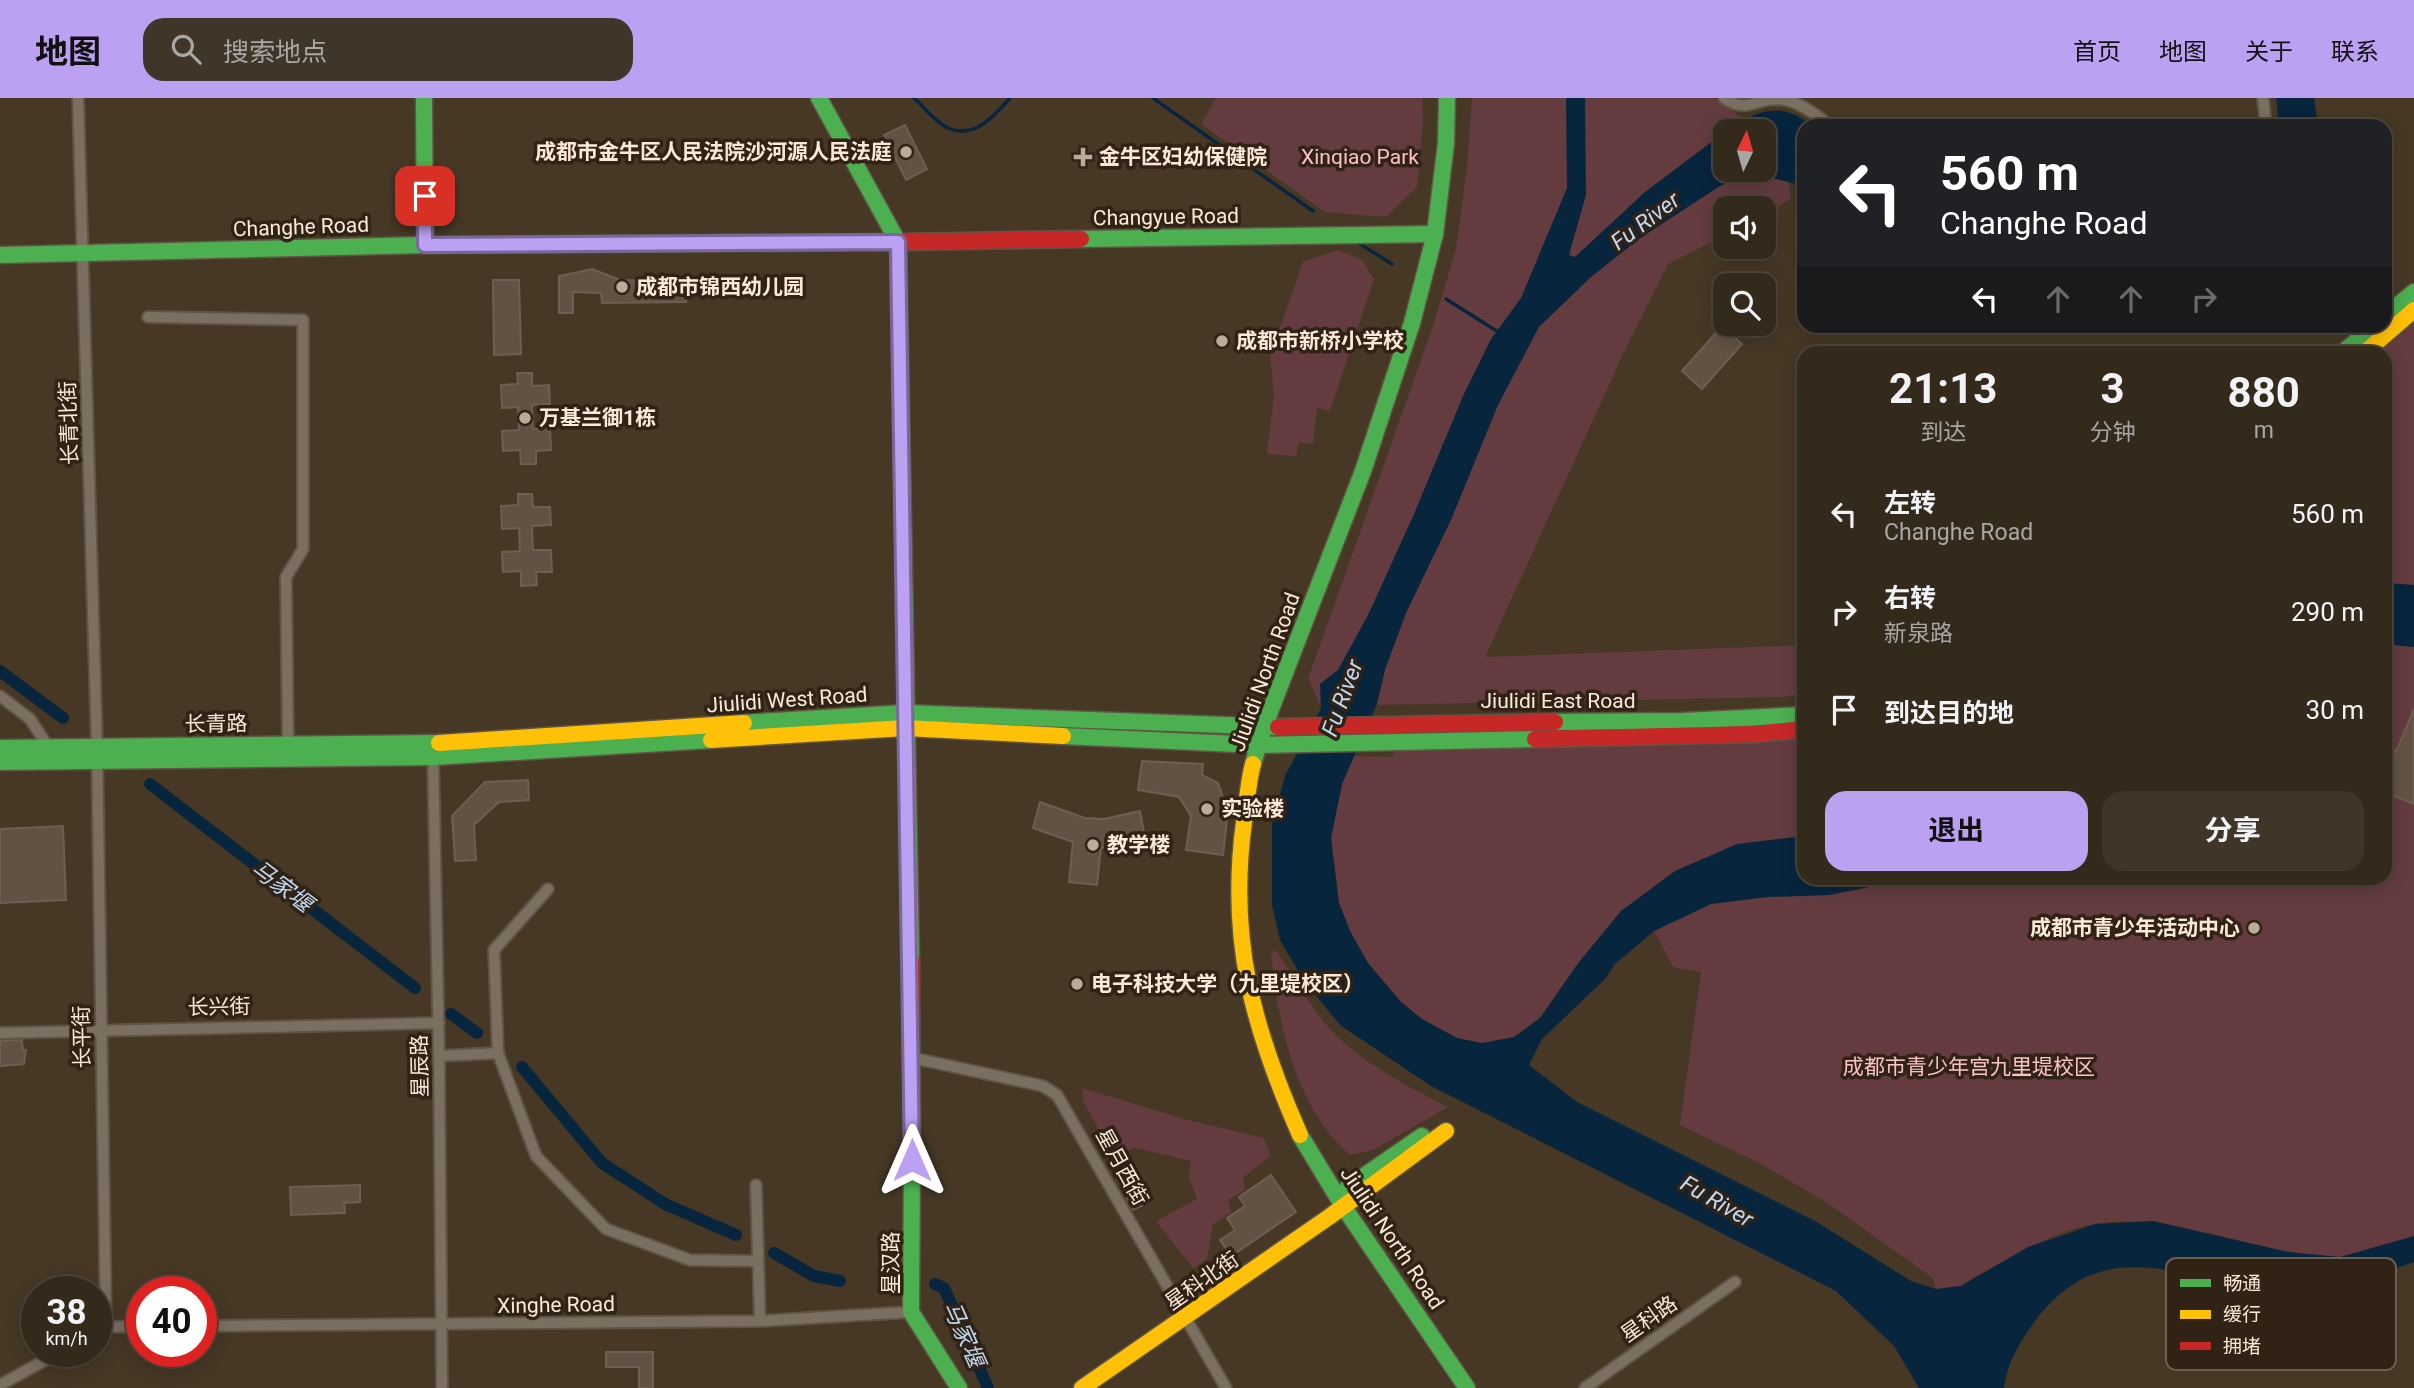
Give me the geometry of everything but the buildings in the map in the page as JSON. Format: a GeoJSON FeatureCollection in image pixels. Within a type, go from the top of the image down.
{"type":"FeatureCollection","features":[{"type":"Feature","properties":{"kind":"street","name":"长青北街"},"geometry":{"type":"LineString","coordinates":[[78,98],[97,755]]}},
{"type":"Feature","properties":{"kind":"street"},"geometry":{"type":"LineString","coordinates":[[424,98],[425,245]]}},
{"type":"Feature","properties":{"kind":"street"},"geometry":{"type":"LineString","coordinates":[[819,98],[898,242]]}},
{"type":"Feature","properties":{"kind":"street","name":"Jiulidi North Road"},"geometry":{"type":"LineString","coordinates":[[1447,98],[1446,143],[1435,234],[1412,323],[1363,471],[1264,727],[1251,772],[1240,851],[1239,934],[1253,1009],[1275,1078],[1303,1141],[1342,1206],[1467,1388]]}},
{"type":"Feature","properties":{"kind":"street"},"geometry":{"type":"LineString","coordinates":[[1724,98],[1734,105],[1746,106],[1777,99],[1798,103],[1821,119]]}},
{"type":"Feature","properties":{"kind":"street"},"geometry":{"type":"LineString","coordinates":[[2263,98],[2265,119]]}},
{"type":"Feature","properties":{"kind":"street","name":"Changyue Road"},"geometry":{"type":"LineString","coordinates":[[898,242],[1435,234]]}},
{"type":"Feature","properties":{"kind":"street","name":"Changhe Road"},"geometry":{"type":"LineString","coordinates":[[0,256],[425,245],[898,242]]}},
{"type":"Feature","properties":{"kind":"street","name":"星汉路"},"geometry":{"type":"LineString","coordinates":[[898,242],[913,1058],[911,1312],[959,1388]]}},
{"type":"Feature","properties":{"kind":"street"},"geometry":{"type":"LineString","coordinates":[[2392,310],[2414,292]]}},
{"type":"Feature","properties":{"kind":"street"},"geometry":{"type":"LineString","coordinates":[[2392,329],[2414,310]]}},
{"type":"Feature","properties":{"kind":"street"},"geometry":{"type":"LineString","coordinates":[[148,317],[303,320],[303,549],[286,577],[288,743]]}},
{"type":"Feature","properties":{"kind":"street"},"geometry":{"type":"LineString","coordinates":[[2350,346],[2366,333]]}},
{"type":"Feature","properties":{"kind":"street"},"geometry":{"type":"LineString","coordinates":[[2371,346],[2387,333]]}},
{"type":"Feature","properties":{"kind":"street"},"geometry":{"type":"LineString","coordinates":[[0,696],[30,719],[49,748]]}},
{"type":"Feature","properties":{"kind":"street","name":"Jiulidi East Road"},"geometry":{"type":"LineString","coordinates":[[1313,724],[1683,721],[1797,716]]}},
{"type":"Feature","properties":{"kind":"street"},"geometry":{"type":"LineString","coordinates":[[905,721],[1258,746],[1754,734],[1797,730]]}},
{"type":"Feature","properties":{"kind":"street","name":"Jiulidi West Road"},"geometry":{"type":"LineString","coordinates":[[433,750],[905,721],[1264,727],[1313,724]]}},
{"type":"Feature","properties":{"kind":"street","name":"长青路"},"geometry":{"type":"LineString","coordinates":[[0,748],[49,748],[97,755],[288,743],[433,750]]}},
{"type":"Feature","properties":{"kind":"street"},"geometry":{"type":"LineString","coordinates":[[0,762],[97,755],[433,750]]}},
{"type":"Feature","properties":{"kind":"street","name":"星辰路"},"geometry":{"type":"LineString","coordinates":[[433,750],[439,1023],[442,1388]]}},
{"type":"Feature","properties":{"kind":"street","name":"长平街"},"geometry":{"type":"LineString","coordinates":[[97,755],[101,1276]]}},
{"type":"Feature","properties":{"kind":"street"},"geometry":{"type":"LineString","coordinates":[[548,889],[494,950],[498,1053],[536,1156],[606,1229],[690,1260],[758,1261]]}},
{"type":"Feature","properties":{"kind":"street","name":"长兴街"},"geometry":{"type":"LineString","coordinates":[[0,1032],[439,1023]]}},
{"type":"Feature","properties":{"kind":"street"},"geometry":{"type":"LineString","coordinates":[[439,1056],[498,1053]]}},
{"type":"Feature","properties":{"kind":"street","name":"星月西街"},"geometry":{"type":"LineString","coordinates":[[913,1058],[1043,1086],[1057,1095],[1226,1388]]}},
{"type":"Feature","properties":{"kind":"street","name":"星科北街"},"geometry":{"type":"LineString","coordinates":[[1082,1388],[1185,1319],[1342,1206],[1446,1131],[1420,1137],[1348,1187],[1342,1206]]}},
{"type":"Feature","properties":{"kind":"street"},"geometry":{"type":"LineString","coordinates":[[756,1185],[760,1321]]}},
{"type":"Feature","properties":{"kind":"street","name":"星科路"},"geometry":{"type":"LineString","coordinates":[[1585,1388],[1735,1282]]}},
{"type":"Feature","properties":{"kind":"street","name":"Xinghe Road"},"geometry":{"type":"LineString","coordinates":[[217,1326],[760,1321],[911,1312]]}},
{"type":"Feature","properties":{"kind":"street"},"geometry":{"type":"LineString","coordinates":[[0,1385],[33,1367]]}},
{"type":"Feature","properties":{"kind":"green space","name":"Xinqiao Park"},"geometry":{"type":"Polygon","coordinates":[[[1216,98],[1422,98],[1423,121],[1417,187],[1386,217],[1325,212],[1201,124],[1216,98]]]}},
{"type":"Feature","properties":{"kind":"green space"},"geometry":{"type":"Polygon","coordinates":[[[1472,98],[1714,98],[1743,119],[1713,119],[1713,182],[1776,182],[1776,156],[1783,148],[1791,199],[1776,207],[1776,196],[1713,196],[1713,241],[1668,264],[1623,354],[1485,657],[1797,645],[1797,694],[1785,697],[1321,706],[1308,679],[1433,326],[1456,249],[1467,168],[1472,98]]]}},
{"type":"Feature","properties":{"kind":"green space"},"geometry":{"type":"Polygon","coordinates":[[[1338,250],[1362,260],[1374,279],[1330,411],[1317,408],[1313,444],[1299,442],[1296,456],[1267,454],[1274,394],[1270,356],[1303,262],[1338,250]]]}},
{"type":"Feature","properties":{"kind":"green space"},"geometry":{"type":"Polygon","coordinates":[[[2414,319],[2414,585],[2392,583],[2392,346],[2382,346],[2414,319]]]}},
{"type":"Feature","properties":{"kind":"green space","name":"成都市青少年宫九里堤校区"},"geometry":{"type":"Polygon","coordinates":[[[2392,645],[2414,647],[2414,1236],[2365,1252],[2337,1257],[2276,1249],[2156,1223],[2095,1224],[2049,1238],[1961,1286],[1936,1289],[1933,1278],[1829,1204],[1761,1164],[1680,1125],[1701,972],[1673,967],[1654,931],[1711,904],[1767,897],[1829,895],[1879,885],[2392,885],[2392,645]]]}},
{"type":"Feature","properties":{"kind":"green space"},"geometry":{"type":"Polygon","coordinates":[[[1797,739],[1797,838],[1675,871],[1621,912],[1579,962],[1540,1018],[1514,1037],[1482,1044],[1457,1038],[1422,1019],[1401,1002],[1368,963],[1350,931],[1339,903],[1331,838],[1342,784],[1354,756],[1391,757],[1399,748],[1797,739]]]}},
{"type":"Feature","properties":{"kind":"green space"},"geometry":{"type":"Polygon","coordinates":[[[1271,950],[1277,952],[1323,1021],[1349,1047],[1398,1080],[1448,1107],[1373,1150],[1350,1155],[1331,1135],[1302,1087],[1284,1033],[1271,950]]]}},
{"type":"Feature","properties":{"kind":"green space"},"geometry":{"type":"Polygon","coordinates":[[[1082,1088],[1188,1120],[1264,1138],[1271,1156],[1243,1177],[1245,1190],[1228,1200],[1231,1212],[1213,1224],[1207,1259],[1193,1268],[1156,1221],[1197,1199],[1189,1177],[1191,1161],[1135,1148],[1114,1157],[1083,1101],[1082,1088]]]}},
{"type":"Feature","properties":{"kind":"water","name":"Fu River"},"geometry":{"type":"Polygon","coordinates":[[[1566,98],[1585,98],[1586,195],[1569,255],[1575,257],[1645,192],[1713,141],[1713,182],[1730,182],[1639,239],[1591,277],[1539,327],[1498,405],[1451,520],[1406,613],[1385,670],[1377,704],[1342,784],[1331,838],[1339,903],[1350,931],[1368,963],[1401,1002],[1422,1019],[1457,1038],[1482,1043],[1514,1037],[1540,1018],[1579,962],[1621,911],[1675,871],[1737,844],[1797,837],[1797,885],[1879,885],[1829,895],[1767,897],[1711,904],[1654,931],[1615,964],[1605,979],[1542,1039],[1529,1065],[1577,1102],[1815,1221],[1911,1281],[1936,1289],[1961,1286],[2028,1247],[2095,1224],[2153,1221],[2288,1252],[2340,1257],[2414,1236],[2414,1262],[2396,1268],[2396,1258],[2166,1258],[2166,1270],[2122,1268],[2093,1274],[2065,1290],[2038,1317],[2016,1351],[2004,1388],[1919,1388],[1894,1346],[1836,1291],[1431,1086],[1340,1025],[1304,981],[1280,940],[1272,905],[1272,824],[1285,776],[1321,709],[1320,684],[1338,670],[1369,613],[1463,396],[1491,339],[1521,298],[1567,188],[1566,98]]]}},
{"type":"Feature","properties":{"kind":"water"},"geometry":{"type":"Polygon","coordinates":[[[2276,98],[2314,98],[2317,119],[2278,119],[2276,98]]]}},
{"type":"Feature","properties":{"kind":"water"},"geometry":{"type":"Polygon","coordinates":[[[1779,111],[1802,119],[1797,119],[1797,184],[1776,179],[1776,119],[1746,119],[1759,113],[1779,111]]]}},
{"type":"Feature","properties":{"kind":"water"},"geometry":{"type":"Polygon","coordinates":[[[2392,583],[2414,585],[2414,647],[2392,645],[2392,583]]]}},
{"type":"Feature","properties":{"kind":"waterway"},"geometry":{"type":"LineString","coordinates":[[914,98],[939,122],[958,131],[967,131],[984,124],[1010,98]]}},
{"type":"Feature","properties":{"kind":"waterway"},"geometry":{"type":"LineString","coordinates":[[1153,98],[1313,211]]}},
{"type":"Feature","properties":{"kind":"waterway"},"geometry":{"type":"LineString","coordinates":[[1360,244],[1392,264]]}},
{"type":"Feature","properties":{"kind":"waterway"},"geometry":{"type":"LineString","coordinates":[[1446,299],[1500,333]]}},
{"type":"Feature","properties":{"kind":"waterway","name":"马家堰"},"geometry":{"type":"LineString","coordinates":[[0,671],[63,718]]}},
{"type":"Feature","properties":{"kind":"waterway","name":"马家堰"},"geometry":{"type":"LineString","coordinates":[[150,784],[415,988]]}},
{"type":"Feature","properties":{"kind":"waterway","name":"马家堰"},"geometry":{"type":"LineString","coordinates":[[451,1014],[477,1033]]}},
{"type":"Feature","properties":{"kind":"waterway","name":"马家堰"},"geometry":{"type":"LineString","coordinates":[[522,1067],[602,1163],[665,1204],[736,1235]]}},
{"type":"Feature","properties":{"kind":"waterway","name":"马家堰"},"geometry":{"type":"LineString","coordinates":[[774,1253],[814,1276],[840,1281]]}},
{"type":"Feature","properties":{"kind":"waterway","name":"马家堰"},"geometry":{"type":"LineString","coordinates":[[935,1284],[944,1288],[988,1388]]}},
{"type":"Feature","properties":{"kind":"traffic: fast"},"geometry":{"type":"LineString","coordinates":[[424,98],[425,245]]}},
{"type":"Feature","properties":{"kind":"traffic: fast"},"geometry":{"type":"LineString","coordinates":[[819,98],[898,242],[911,960]]}},
{"type":"Feature","properties":{"kind":"traffic: fast"},"geometry":{"type":"LineString","coordinates":[[1253,764],[1264,727],[1363,471],[1412,323],[1435,234],[1446,143],[1447,98]]}},
{"type":"Feature","properties":{"kind":"traffic: fast"},"geometry":{"type":"LineString","coordinates":[[1081,239],[1435,234]]}},
{"type":"Feature","properties":{"kind":"traffic: fast"},"geometry":{"type":"LineString","coordinates":[[0,255],[425,245],[903,242]]}},
{"type":"Feature","properties":{"kind":"traffic: fast"},"geometry":{"type":"LineString","coordinates":[[2392,310],[2414,292]]}},
{"type":"Feature","properties":{"kind":"traffic: fast"},"geometry":{"type":"LineString","coordinates":[[2350,346],[2366,333]]}},
{"type":"Feature","properties":{"kind":"traffic: fast"},"geometry":{"type":"LineString","coordinates":[[744,723],[905,713],[1278,727]]}},
{"type":"Feature","properties":{"kind":"traffic: fast"},"geometry":{"type":"LineString","coordinates":[[1555,722],[1683,721],[1797,715]]}},
{"type":"Feature","properties":{"kind":"traffic: fast"},"geometry":{"type":"LineString","coordinates":[[1063,736],[1258,745],[1535,739]]}},
{"type":"Feature","properties":{"kind":"traffic: fast"},"geometry":{"type":"LineString","coordinates":[[0,762],[433,757],[711,740]]}},
{"type":"Feature","properties":{"kind":"traffic: fast"},"geometry":{"type":"LineString","coordinates":[[0,748],[439,743]]}},
{"type":"Feature","properties":{"kind":"traffic: fast"},"geometry":{"type":"LineString","coordinates":[[1300,1135],[1343,1206],[1467,1388]]}},
{"type":"Feature","properties":{"kind":"traffic: fast"},"geometry":{"type":"LineString","coordinates":[[1343,1206],[1348,1187],[1422,1136]]}},
{"type":"Feature","properties":{"kind":"traffic: fast"},"geometry":{"type":"LineString","coordinates":[[912,1162],[911,1312],[959,1388]]}},
{"type":"Feature","properties":{"kind":"traffic: slow"},"geometry":{"type":"LineString","coordinates":[[2392,329],[2414,310]]}},
{"type":"Feature","properties":{"kind":"traffic: slow"},"geometry":{"type":"LineString","coordinates":[[2372,346],[2387,333]]}},
{"type":"Feature","properties":{"kind":"traffic: slow"},"geometry":{"type":"LineString","coordinates":[[439,743],[744,723]]}},
{"type":"Feature","properties":{"kind":"traffic: slow"},"geometry":{"type":"LineString","coordinates":[[711,740],[905,728],[1063,736]]}},
{"type":"Feature","properties":{"kind":"traffic: slow"},"geometry":{"type":"LineString","coordinates":[[1253,764],[1240,865],[1242,945],[1257,1020],[1283,1096],[1300,1135]]}},
{"type":"Feature","properties":{"kind":"traffic: slow"},"geometry":{"type":"LineString","coordinates":[[1082,1388],[1329,1217],[1446,1131]]}},
{"type":"Feature","properties":{"kind":"traffic: jam"},"geometry":{"type":"LineString","coordinates":[[903,242],[1081,239]]}},
{"type":"Feature","properties":{"kind":"traffic: jam"},"geometry":{"type":"LineString","coordinates":[[1278,727],[1555,722]]}},
{"type":"Feature","properties":{"kind":"traffic: jam"},"geometry":{"type":"LineString","coordinates":[[1535,739],[1754,734],[1797,730]]}},
{"type":"Feature","properties":{"kind":"traffic: jam"},"geometry":{"type":"LineString","coordinates":[[911,960],[912,1162]]}},
{"type":"Feature","properties":{"kind":"place","name":"成都市金牛区人民法院沙河源人民法庭"},"geometry":{"type":"Point","coordinates":[906,152]}},
{"type":"Feature","properties":{"kind":"place","name":"金牛区妇幼保健院"},"geometry":{"type":"Point","coordinates":[1083,157]}},
{"type":"Feature","properties":{"kind":"place","name":"成都市锦西幼儿园"},"geometry":{"type":"Point","coordinates":[622,287]}},
{"type":"Feature","properties":{"kind":"place","name":"成都市新桥小学校"},"geometry":{"type":"Point","coordinates":[1222,341]}},
{"type":"Feature","properties":{"kind":"place","name":"万基兰御1栋"},"geometry":{"type":"Point","coordinates":[525,418]}},
{"type":"Feature","properties":{"kind":"place","name":"实验楼"},"geometry":{"type":"Point","coordinates":[1207,809]}},
{"type":"Feature","properties":{"kind":"place","name":"教学楼"},"geometry":{"type":"Point","coordinates":[1093,845]}},
{"type":"Feature","properties":{"kind":"place","name":"成都市青少年活动中心"},"geometry":{"type":"Point","coordinates":[2254,928]}},
{"type":"Feature","properties":{"kind":"place","name":"电子科技大学（九里堤校区）"},"geometry":{"type":"Point","coordinates":[1077,984]}},
{"type":"Feature","properties":{"kind":"route"},"geometry":{"type":"LineString","coordinates":[[425,196],[425,245],[898,242],[913,1058],[912,1160]]}}]}
